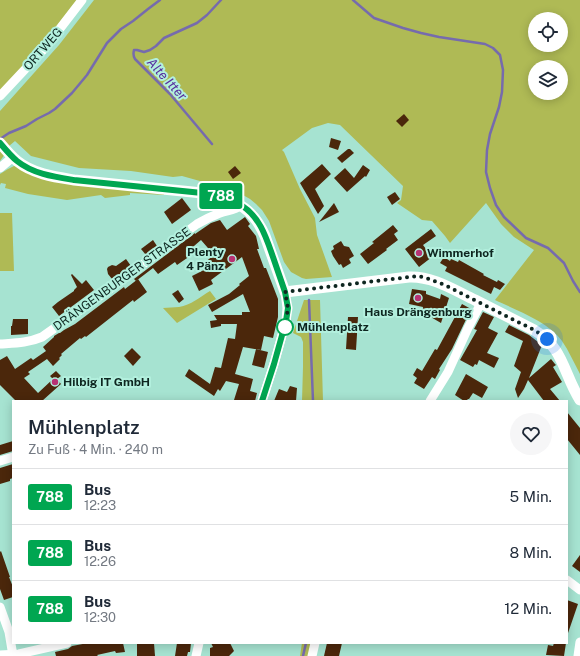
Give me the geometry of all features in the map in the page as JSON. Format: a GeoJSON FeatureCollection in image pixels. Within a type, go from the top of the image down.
{"type":"FeatureCollection","features":[{"type":"Feature","properties":{"kind":"street","name":"ORTWEG"},"geometry":{"type":"LineString","coordinates":[[0,96],[46,48],[82,0]]}},
{"type":"Feature","properties":{"kind":"street"},"geometry":{"type":"LineString","coordinates":[[0,168],[7,150],[17,161],[30,169],[56,177],[212,194],[233,200],[248,210],[255,217],[265,236],[285,292],[288,308],[286,321],[274,364],[262,400]]}},
{"type":"Feature","properties":{"kind":"street","name":"DRÄNGENBURGER STRASSE"},"geometry":{"type":"LineString","coordinates":[[0,344],[34,340],[42,336],[118,283],[197,224],[241,205]]}},
{"type":"Feature","properties":{"kind":"street"},"geometry":{"type":"LineString","coordinates":[[285,292],[418,276],[436,281],[534,330],[547,339],[560,357],[580,400]]}},
{"type":"Feature","properties":{"kind":"street"},"geometry":{"type":"LineString","coordinates":[[431,400],[448,372],[481,303]]}},
{"type":"Feature","properties":{"kind":"street"},"geometry":{"type":"LineString","coordinates":[[0,461],[12,457]]}},
{"type":"Feature","properties":{"kind":"street"},"geometry":{"type":"LineString","coordinates":[[568,581],[580,590]]}},
{"type":"Feature","properties":{"kind":"street"},"geometry":{"type":"LineString","coordinates":[[0,607],[9,632],[13,655]]}},
{"type":"Feature","properties":{"kind":"street"},"geometry":{"type":"LineString","coordinates":[[578,656],[580,642]]}},
{"type":"Feature","properties":{"kind":"street"},"geometry":{"type":"LineString","coordinates":[[0,655],[13,655],[62,644]]}},
{"type":"Feature","properties":{"kind":"street"},"geometry":{"type":"LineString","coordinates":[[196,656],[199,644]]}},
{"type":"Feature","properties":{"kind":"street"},"geometry":{"type":"LineString","coordinates":[[312,656],[315,644]]}},
{"type":"Feature","properties":{"kind":"green space"},"geometry":{"type":"Polygon","coordinates":[[[0,0],[77,0],[42,45],[0,92],[0,0]]]}},
{"type":"Feature","properties":{"kind":"green space"},"geometry":{"type":"Polygon","coordinates":[[[94,0],[580,0],[580,374],[567,349],[556,334],[541,322],[495,300],[534,250],[514,237],[501,224],[486,203],[450,243],[432,221],[422,220],[397,203],[401,200],[403,186],[340,125],[328,123],[312,128],[282,150],[315,218],[317,235],[332,277],[306,279],[291,272],[284,262],[269,221],[262,210],[250,199],[227,186],[207,183],[182,176],[173,177],[131,171],[79,168],[31,156],[15,141],[3,151],[5,154],[0,161],[0,111],[59,45],[94,0]]]}},
{"type":"Feature","properties":{"kind":"green space"},"geometry":{"type":"Polygon","coordinates":[[[14,166],[164,193],[164,195],[130,193],[130,195],[105,198],[101,195],[67,200],[28,194],[5,188],[6,184],[1,183],[0,185],[0,174],[14,166]]]}},
{"type":"Feature","properties":{"kind":"green space"},"geometry":{"type":"Polygon","coordinates":[[[0,213],[12,213],[14,271],[0,271],[0,213]]]}},
{"type":"Feature","properties":{"kind":"green space"},"geometry":{"type":"Polygon","coordinates":[[[210,291],[216,299],[177,323],[163,308],[179,307],[188,304],[210,291]]]}},
{"type":"Feature","properties":{"kind":"green space"},"geometry":{"type":"Polygon","coordinates":[[[304,300],[320,300],[323,400],[302,400],[303,342],[301,337],[293,333],[304,300]]]}},
{"type":"Feature","properties":{"kind":"green space"},"geometry":{"type":"Polygon","coordinates":[[[302,644],[312,644],[309,656],[300,656],[302,644]]]}},
{"type":"Feature","properties":{"kind":"building"},"geometry":{"type":"Polygon","coordinates":[[[404,114],[409,120],[402,127],[396,121],[404,114]]]}},
{"type":"Feature","properties":{"kind":"building"},"geometry":{"type":"Polygon","coordinates":[[[331,138],[341,141],[338,150],[329,147],[331,138]]]}},
{"type":"Feature","properties":{"kind":"building"},"geometry":{"type":"Polygon","coordinates":[[[348,149],[354,153],[342,163],[337,158],[348,149]]]}},
{"type":"Feature","properties":{"kind":"building"},"geometry":{"type":"Polygon","coordinates":[[[322,164],[331,174],[315,189],[324,206],[318,214],[300,183],[322,164]]]}},
{"type":"Feature","properties":{"kind":"building"},"geometry":{"type":"Polygon","coordinates":[[[363,165],[370,170],[366,177],[365,176],[347,192],[334,178],[345,168],[354,178],[363,165]]]}},
{"type":"Feature","properties":{"kind":"building"},"geometry":{"type":"Polygon","coordinates":[[[235,166],[241,173],[233,179],[228,172],[235,166]]]}},
{"type":"Feature","properties":{"kind":"building"},"geometry":{"type":"Polygon","coordinates":[[[395,192],[400,199],[392,205],[387,197],[395,192]]]}},
{"type":"Feature","properties":{"kind":"building"},"geometry":{"type":"Polygon","coordinates":[[[182,198],[191,210],[172,224],[164,212],[182,198]]]}},
{"type":"Feature","properties":{"kind":"building"},"geometry":{"type":"Polygon","coordinates":[[[334,203],[339,212],[319,222],[334,203]]]}},
{"type":"Feature","properties":{"kind":"building"},"geometry":{"type":"Polygon","coordinates":[[[245,217],[250,224],[248,226],[256,236],[259,249],[257,249],[278,299],[278,317],[273,338],[264,336],[261,350],[243,347],[235,374],[253,379],[250,391],[257,393],[255,400],[234,400],[239,384],[226,381],[220,391],[218,389],[214,396],[185,376],[189,369],[210,384],[215,367],[221,368],[228,338],[235,339],[237,324],[221,324],[221,326],[211,328],[210,321],[217,320],[214,315],[242,315],[242,312],[250,312],[243,294],[212,312],[208,305],[229,294],[249,276],[242,257],[211,280],[213,284],[199,291],[192,276],[208,268],[204,263],[214,255],[201,240],[187,252],[190,256],[177,265],[175,262],[158,274],[153,268],[136,281],[134,279],[195,233],[211,223],[220,220],[227,230],[245,217]]]}},
{"type":"Feature","properties":{"kind":"building"},"geometry":{"type":"Polygon","coordinates":[[[393,225],[398,231],[394,234],[398,240],[368,264],[360,254],[393,225]]]}},
{"type":"Feature","properties":{"kind":"building","name":"Wimmerhof"},"geometry":{"type":"Polygon","coordinates":[[[431,229],[436,236],[423,245],[432,257],[419,267],[405,249],[431,229]]]}},
{"type":"Feature","properties":{"kind":"building"},"geometry":{"type":"Polygon","coordinates":[[[153,240],[157,246],[146,255],[141,249],[153,240]]]}},
{"type":"Feature","properties":{"kind":"building"},"geometry":{"type":"Polygon","coordinates":[[[341,241],[344,246],[349,247],[354,256],[349,259],[351,263],[343,268],[341,264],[339,265],[331,251],[334,249],[333,246],[341,241]]]}},
{"type":"Feature","properties":{"kind":"building"},"geometry":{"type":"Polygon","coordinates":[[[444,257],[450,261],[451,259],[458,262],[459,260],[484,274],[483,275],[505,284],[500,290],[494,287],[491,294],[445,271],[447,267],[440,263],[444,257]]]}},
{"type":"Feature","properties":{"kind":"building"},"geometry":{"type":"Polygon","coordinates":[[[126,259],[131,266],[112,279],[108,274],[108,267],[112,265],[116,266],[126,259]]]}},
{"type":"Feature","properties":{"kind":"building"},"geometry":{"type":"Polygon","coordinates":[[[72,274],[82,284],[86,280],[94,290],[59,316],[52,307],[74,291],[77,287],[71,275],[72,274]]]}},
{"type":"Feature","properties":{"kind":"building"},"geometry":{"type":"Polygon","coordinates":[[[138,279],[147,292],[134,302],[133,300],[86,337],[80,338],[61,354],[60,359],[53,366],[47,359],[28,372],[30,374],[24,378],[38,393],[53,379],[50,376],[56,371],[61,376],[57,379],[61,384],[43,400],[15,400],[0,385],[0,360],[7,356],[15,369],[31,358],[33,360],[46,351],[43,347],[54,336],[75,324],[124,287],[125,289],[138,279]]]}},
{"type":"Feature","properties":{"kind":"building"},"geometry":{"type":"Polygon","coordinates":[[[412,289],[426,291],[426,294],[440,299],[441,294],[449,298],[441,323],[429,316],[422,315],[423,307],[409,304],[412,289]]]}},
{"type":"Feature","properties":{"kind":"building"},"geometry":{"type":"Polygon","coordinates":[[[178,290],[184,299],[179,303],[172,294],[178,290]]]}},
{"type":"Feature","properties":{"kind":"building"},"geometry":{"type":"Polygon","coordinates":[[[462,304],[471,309],[452,349],[439,369],[440,370],[435,379],[432,377],[424,389],[414,383],[417,378],[413,375],[417,368],[422,371],[435,349],[437,350],[462,304]]]}},
{"type":"Feature","properties":{"kind":"building"},"geometry":{"type":"Polygon","coordinates":[[[483,312],[494,317],[488,328],[498,333],[487,353],[499,358],[494,368],[479,360],[477,365],[475,364],[473,367],[460,360],[477,330],[474,329],[483,312]]]}},
{"type":"Feature","properties":{"kind":"building"},"geometry":{"type":"Polygon","coordinates":[[[348,317],[358,317],[356,350],[346,349],[348,317]]]}},
{"type":"Feature","properties":{"kind":"building"},"geometry":{"type":"Polygon","coordinates":[[[13,319],[28,319],[28,334],[11,335],[13,319]]]}},
{"type":"Feature","properties":{"kind":"building"},"geometry":{"type":"Polygon","coordinates":[[[509,325],[529,335],[542,345],[529,378],[551,359],[556,365],[553,367],[562,382],[550,389],[559,400],[543,400],[528,380],[518,398],[515,389],[521,372],[514,366],[523,341],[505,332],[509,325]]]}},
{"type":"Feature","properties":{"kind":"building"},"geometry":{"type":"Polygon","coordinates":[[[132,348],[141,357],[133,366],[124,356],[132,348]]]}},
{"type":"Feature","properties":{"kind":"building"},"geometry":{"type":"Polygon","coordinates":[[[256,349],[268,352],[264,368],[252,365],[256,349]]]}},
{"type":"Feature","properties":{"kind":"building"},"geometry":{"type":"Polygon","coordinates":[[[466,374],[488,387],[482,398],[473,393],[469,399],[462,400],[455,395],[466,374]]]}},
{"type":"Feature","properties":{"kind":"building"},"geometry":{"type":"Polygon","coordinates":[[[290,386],[297,388],[296,400],[274,400],[279,389],[287,392],[290,386]]]}},
{"type":"Feature","properties":{"kind":"building"},"geometry":{"type":"Polygon","coordinates":[[[568,413],[580,428],[580,455],[568,440],[568,413]]]}},
{"type":"Feature","properties":{"kind":"building"},"geometry":{"type":"Polygon","coordinates":[[[12,441],[12,451],[0,455],[0,445],[12,441]]]}},
{"type":"Feature","properties":{"kind":"building"},"geometry":{"type":"Polygon","coordinates":[[[12,464],[12,478],[10,481],[0,484],[0,468],[12,464]]]}},
{"type":"Feature","properties":{"kind":"building"},"geometry":{"type":"Polygon","coordinates":[[[1,551],[12,584],[12,597],[4,600],[0,589],[1,551]]]}},
{"type":"Feature","properties":{"kind":"building"},"geometry":{"type":"Polygon","coordinates":[[[580,555],[580,572],[572,566],[580,555]]]}},
{"type":"Feature","properties":{"kind":"building"},"geometry":{"type":"Polygon","coordinates":[[[568,600],[578,604],[568,633],[568,600]]]}},
{"type":"Feature","properties":{"kind":"building"},"geometry":{"type":"Polygon","coordinates":[[[83,644],[123,644],[125,652],[116,653],[115,651],[97,655],[98,656],[56,656],[55,652],[68,649],[72,646],[83,644]]]}},
{"type":"Feature","properties":{"kind":"building"},"geometry":{"type":"Polygon","coordinates":[[[137,644],[154,644],[155,656],[137,656],[137,644]]]}},
{"type":"Feature","properties":{"kind":"building"},"geometry":{"type":"Polygon","coordinates":[[[177,644],[191,644],[190,652],[188,652],[187,656],[175,656],[177,644]]]}},
{"type":"Feature","properties":{"kind":"building"},"geometry":{"type":"Polygon","coordinates":[[[212,644],[230,644],[234,651],[229,656],[210,656],[210,648],[213,647],[212,644]]]}},
{"type":"Feature","properties":{"kind":"building"},"geometry":{"type":"Polygon","coordinates":[[[327,644],[342,644],[339,656],[324,656],[327,644]]]}},
{"type":"Feature","properties":{"kind":"building"},"geometry":{"type":"Polygon","coordinates":[[[554,644],[566,644],[564,656],[546,655],[548,645],[553,646],[554,644]]]}},
{"type":"Feature","properties":{"kind":"waterway"},"geometry":{"type":"LineString","coordinates":[[0,139],[55,109],[72,93],[87,75],[107,43],[121,29],[160,0]]}},
{"type":"Feature","properties":{"kind":"waterway","name":"Alte Itter"},"geometry":{"type":"LineString","coordinates":[[212,144],[170,94],[135,59],[133,54],[134,50],[144,52],[150,50],[164,38],[197,23],[221,0]]}},
{"type":"Feature","properties":{"kind":"waterway"},"geometry":{"type":"LineString","coordinates":[[353,0],[374,18],[421,33],[485,44],[493,48],[500,55],[503,70],[502,92],[487,150],[486,172],[490,188],[496,205],[504,217],[526,238],[548,248],[564,263],[580,292]]}},
{"type":"Feature","properties":{"kind":"waterway","name":"Alte Itter"},"geometry":{"type":"LineString","coordinates":[[309,300],[313,400]]}},
{"type":"Feature","properties":{"kind":"waterway","name":"Alte Itter"},"geometry":{"type":"LineString","coordinates":[[303,656],[306,644]]}},
{"type":"Feature","properties":{"kind":"bus line","name":"788"},"geometry":{"type":"LineString","coordinates":[[0,143],[17,161],[23,165],[30,169],[56,177],[212,194],[233,200],[250,212],[258,221],[265,236],[285,292],[288,308],[284,329],[262,400]]}},
{"type":"Feature","properties":{"kind":"place","name":"Wimmerhof"},"geometry":{"type":"Point","coordinates":[419,253]}},
{"type":"Feature","properties":{"kind":"place","name":"Plenty 4 Pänz"},"geometry":{"type":"Point","coordinates":[232,259]}},
{"type":"Feature","properties":{"kind":"place","name":"Haus Drängenburg"},"geometry":{"type":"Point","coordinates":[418,298]}},
{"type":"Feature","properties":{"kind":"place","name":"Mühlenplatz"},"geometry":{"type":"Point","coordinates":[285,327]}},
{"type":"Feature","properties":{"kind":"place","name":"Hilbig IT GmbH"},"geometry":{"type":"Point","coordinates":[55,382]}},
{"type":"Feature","properties":{"kind":"route"},"geometry":{"type":"LineString","coordinates":[[285,327],[288,308],[285,292],[418,276],[445,285],[534,330],[547,339]]}}]}
